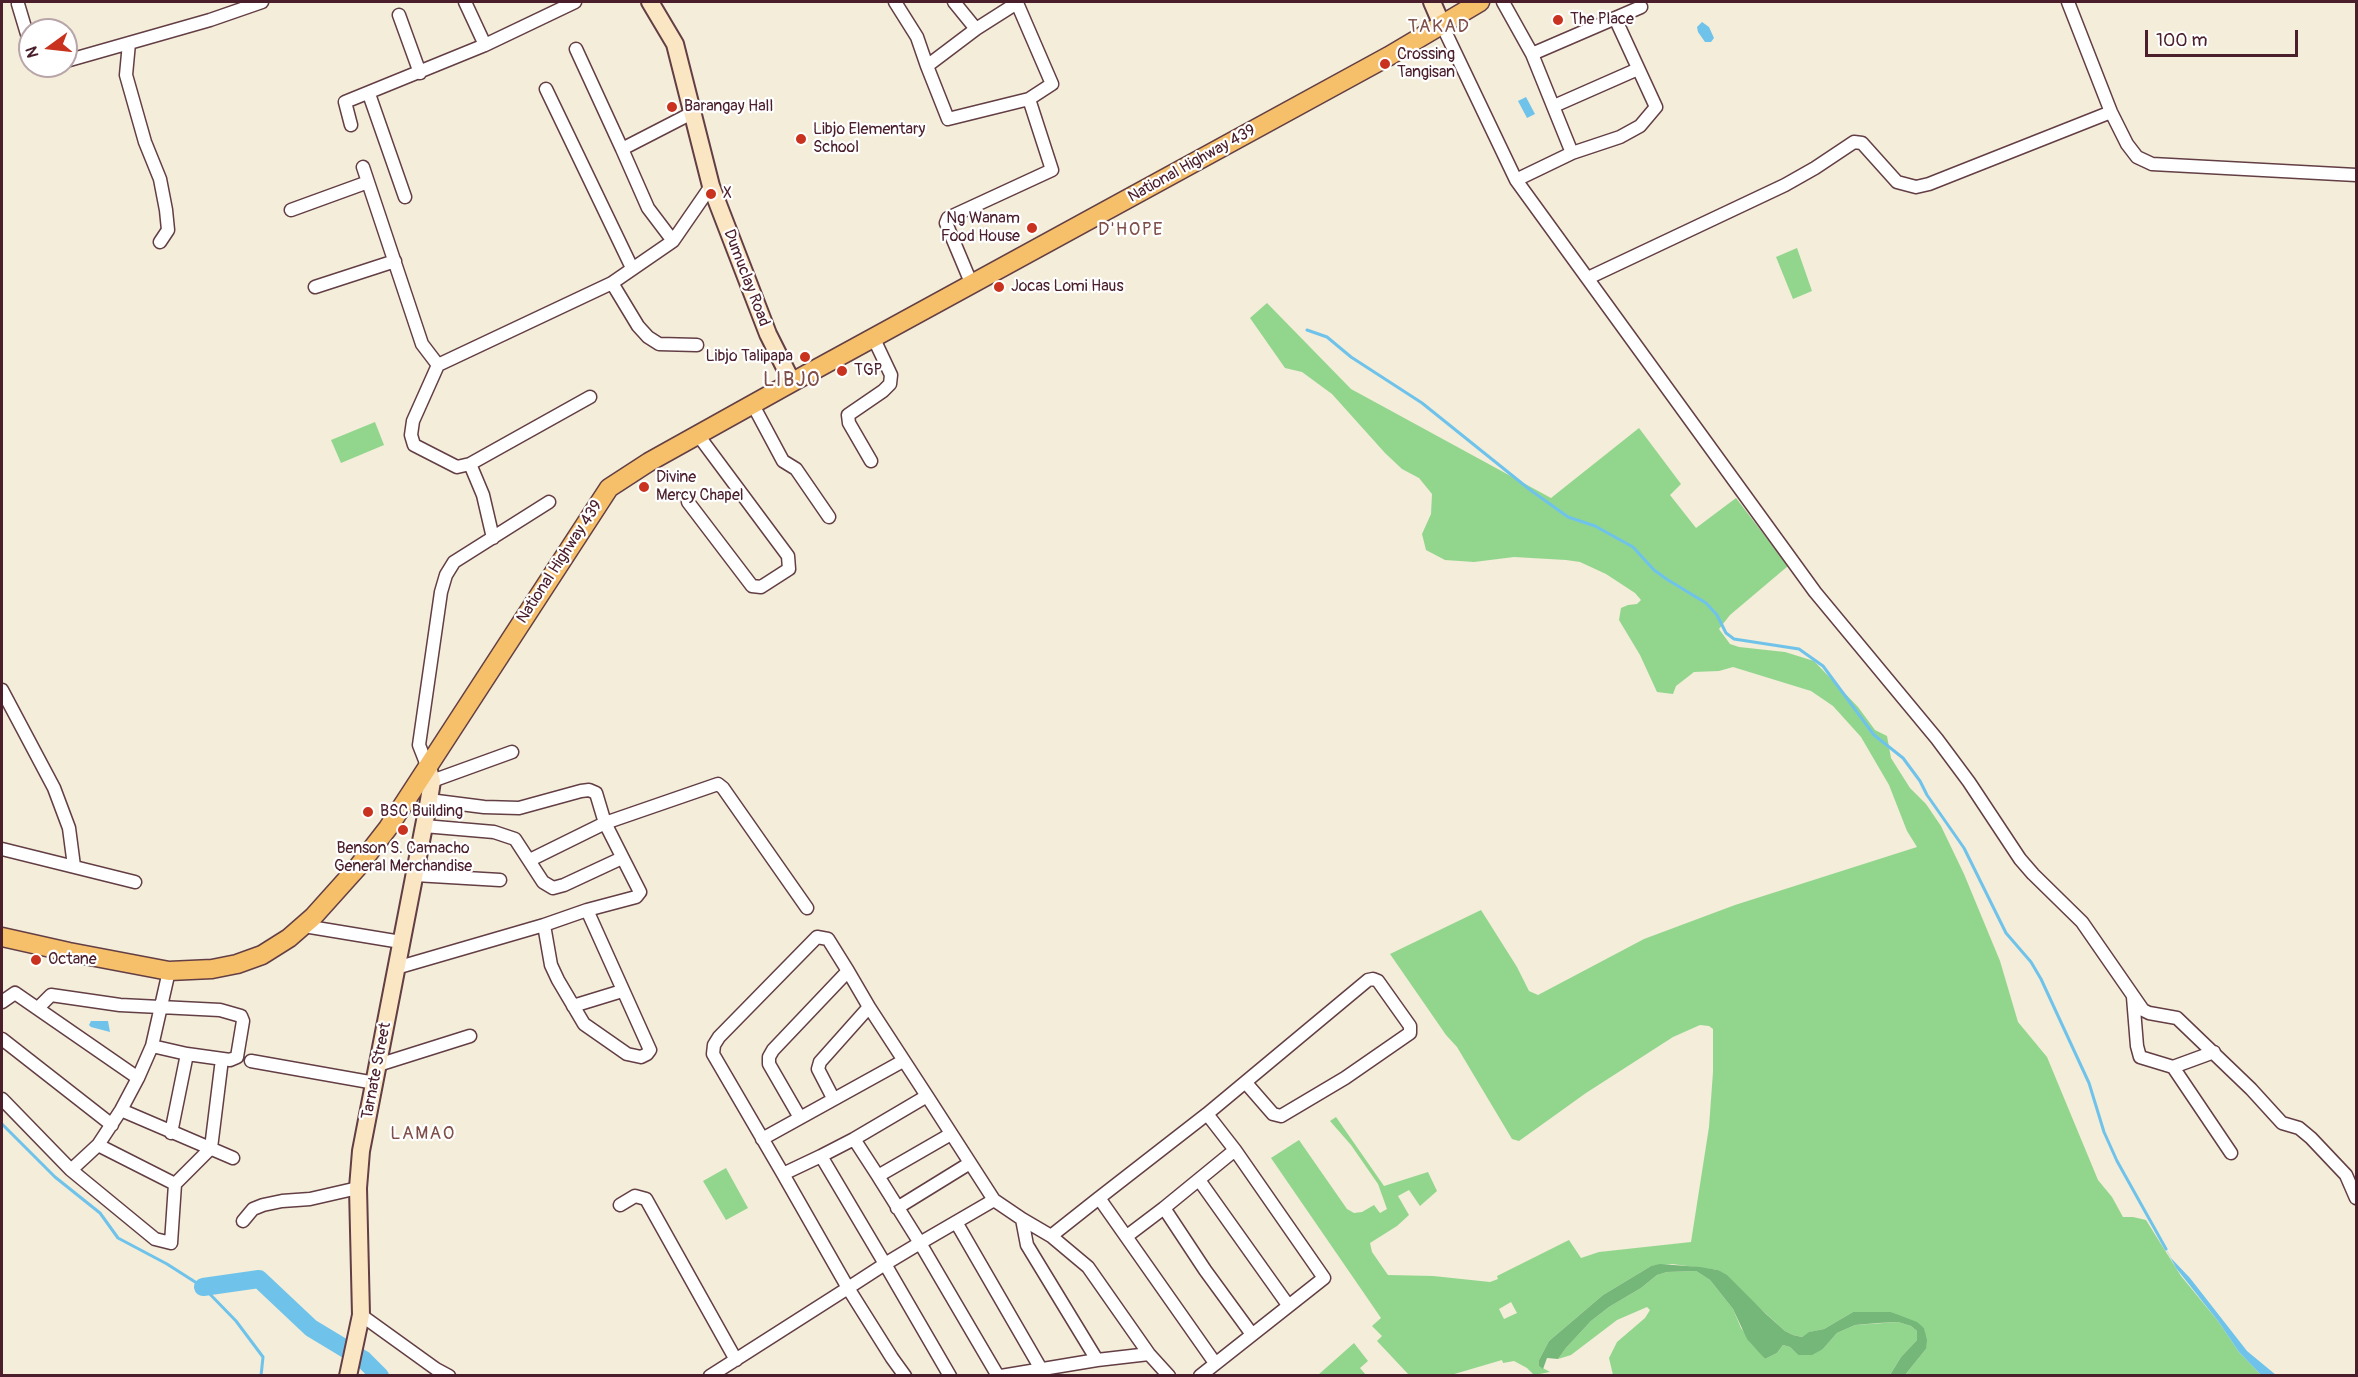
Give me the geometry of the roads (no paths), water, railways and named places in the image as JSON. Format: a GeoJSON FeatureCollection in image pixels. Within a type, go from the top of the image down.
{"type":"FeatureCollection","features":[{"type":"Feature","properties":{"kind":"main road","name":"National Highway 439"},"geometry":{"type":"LineString","coordinates":[[2,937],[81,955],[169,971],[212,969],[237,964],[262,955],[304,926],[357,868],[430,775],[609,488],[649,462],[792,382],[972,285],[1480,2]]}},
{"type":"Feature","properties":{"kind":"street"},"geometry":{"type":"LineString","coordinates":[[78,58],[210,20],[262,2]]}},
{"type":"Feature","properties":{"kind":"street"},"geometry":{"type":"LineString","coordinates":[[465,2],[485,45]]}},
{"type":"Feature","properties":{"kind":"street"},"geometry":{"type":"LineString","coordinates":[[351,125],[345,102],[485,45],[575,2]]}},
{"type":"Feature","properties":{"kind":"street","name":"Dumuclay Road"},"geometry":{"type":"LineString","coordinates":[[650,2],[675,44],[711,186],[768,334],[792,382]]}},
{"type":"Feature","properties":{"kind":"street"},"geometry":{"type":"LineString","coordinates":[[895,2],[917,37],[927,66],[948,119],[1029,99],[1052,84],[1017,3],[976,29],[927,66]]}},
{"type":"Feature","properties":{"kind":"street"},"geometry":{"type":"LineString","coordinates":[[954,2],[976,29]]}},
{"type":"Feature","properties":{"kind":"street"},"geometry":{"type":"LineString","coordinates":[[1432,2],[1516,180],[1815,592],[1937,739],[1969,782],[2020,859],[2082,922],[2146,1012],[2177,1018],[2214,1052],[2282,1123],[2300,1128],[2311,1138],[2346,1175],[2356,1198]]}},
{"type":"Feature","properties":{"kind":"street"},"geometry":{"type":"LineString","coordinates":[[1503,2],[1532,54],[1572,153]]}},
{"type":"Feature","properties":{"kind":"street"},"geometry":{"type":"LineString","coordinates":[[2068,2],[2111,112],[2127,144],[2137,157],[2152,164],[2356,175]]}},
{"type":"Feature","properties":{"kind":"street"},"geometry":{"type":"LineString","coordinates":[[18,4],[22,18]]}},
{"type":"Feature","properties":{"kind":"street"},"geometry":{"type":"LineString","coordinates":[[1532,54],[1641,7]]}},
{"type":"Feature","properties":{"kind":"street"},"geometry":{"type":"LineString","coordinates":[[399,15],[420,73]]}},
{"type":"Feature","properties":{"kind":"street"},"geometry":{"type":"LineString","coordinates":[[1516,180],[1572,153],[1620,137],[1640,126],[1656,107],[1615,18]]}},
{"type":"Feature","properties":{"kind":"street"},"geometry":{"type":"LineString","coordinates":[[129,43],[126,75],[145,142],[160,179],[166,210],[168,230],[160,242]]}},
{"type":"Feature","properties":{"kind":"street"},"geometry":{"type":"LineString","coordinates":[[576,49],[648,208],[673,241]]}},
{"type":"Feature","properties":{"kind":"street"},"geometry":{"type":"LineString","coordinates":[[1554,106],[1638,69]]}},
{"type":"Feature","properties":{"kind":"street"},"geometry":{"type":"LineString","coordinates":[[546,89],[632,268]]}},
{"type":"Feature","properties":{"kind":"street"},"geometry":{"type":"LineString","coordinates":[[369,94],[405,197]]}},
{"type":"Feature","properties":{"kind":"street"},"geometry":{"type":"LineString","coordinates":[[972,285],[946,223],[948,218],[1052,170],[1029,99]]}},
{"type":"Feature","properties":{"kind":"street"},"geometry":{"type":"LineString","coordinates":[[1588,278],[1785,185],[1854,142],[1862,143],[1897,182],[1916,187],[2111,112]]}},
{"type":"Feature","properties":{"kind":"street"},"geometry":{"type":"LineString","coordinates":[[622,149],[692,113]]}},
{"type":"Feature","properties":{"kind":"street"},"geometry":{"type":"LineString","coordinates":[[363,167],[422,344],[438,365]]}},
{"type":"Feature","properties":{"kind":"street"},"geometry":{"type":"LineString","coordinates":[[291,210],[368,182]]}},
{"type":"Feature","properties":{"kind":"street"},"geometry":{"type":"LineString","coordinates":[[590,397],[470,464],[457,467],[414,445],[411,435],[413,421],[438,365],[612,283],[673,241],[711,186]]}},
{"type":"Feature","properties":{"kind":"street"},"geometry":{"type":"LineString","coordinates":[[315,287],[395,261]]}},
{"type":"Feature","properties":{"kind":"street"},"geometry":{"type":"LineString","coordinates":[[612,283],[638,326],[648,337],[659,344],[697,345]]}},
{"type":"Feature","properties":{"kind":"street"},"geometry":{"type":"LineString","coordinates":[[871,460],[849,423],[848,415],[890,384],[891,375],[874,339]]}},
{"type":"Feature","properties":{"kind":"street"},"geometry":{"type":"LineString","coordinates":[[753,405],[783,461],[796,469],[829,516]]}},
{"type":"Feature","properties":{"kind":"street"},"geometry":{"type":"LineString","coordinates":[[688,502],[752,586],[761,587],[789,569],[788,556],[698,435]]}},
{"type":"Feature","properties":{"kind":"street"},"geometry":{"type":"LineString","coordinates":[[470,464],[483,495],[493,538]]}},
{"type":"Feature","properties":{"kind":"street"},"geometry":{"type":"LineString","coordinates":[[512,752],[430,775],[419,745],[446,575],[454,562],[549,502]]}},
{"type":"Feature","properties":{"kind":"street"},"geometry":{"type":"LineString","coordinates":[[2,690],[54,788],[69,828],[74,866]]}},
{"type":"Feature","properties":{"kind":"street","name":"Tarnate Street"},"geometry":{"type":"LineString","coordinates":[[348,1372],[361,1315],[358,1188],[361,1151],[429,800],[430,775]]}},
{"type":"Feature","properties":{"kind":"street"},"geometry":{"type":"LineString","coordinates":[[530,860],[605,823],[718,784],[807,908]]}},
{"type":"Feature","properties":{"kind":"street"},"geometry":{"type":"LineString","coordinates":[[396,968],[639,895],[635,882],[605,823],[596,792],[589,790],[519,808],[483,807],[429,800]]}},
{"type":"Feature","properties":{"kind":"street"},"geometry":{"type":"LineString","coordinates":[[424,826],[494,832],[515,839],[543,882],[553,888],[622,858]]}},
{"type":"Feature","properties":{"kind":"street"},"geometry":{"type":"LineString","coordinates":[[2,849],[135,882]]}},
{"type":"Feature","properties":{"kind":"street"},"geometry":{"type":"LineString","coordinates":[[415,875],[500,880]]}},
{"type":"Feature","properties":{"kind":"street"},"geometry":{"type":"LineString","coordinates":[[544,925],[551,965],[584,1024],[627,1054],[641,1057],[650,1050],[587,910]]}},
{"type":"Feature","properties":{"kind":"street"},"geometry":{"type":"LineString","coordinates":[[304,926],[401,942]]}},
{"type":"Feature","properties":{"kind":"street"},"geometry":{"type":"LineString","coordinates":[[905,1376],[848,1288],[713,1054],[714,1045],[719,1036],[817,937],[828,939],[868,1007],[994,1200],[1052,1236],[1088,1267],[1149,1354],[1169,1376]]}},
{"type":"Feature","properties":{"kind":"street"},"geometry":{"type":"LineString","coordinates":[[71,1170],[98,1145],[121,1110],[138,1078],[152,1046],[169,971]]}},
{"type":"Feature","properties":{"kind":"street"},"geometry":{"type":"LineString","coordinates":[[800,1116],[769,1064],[769,1057],[848,971]]}},
{"type":"Feature","properties":{"kind":"street"},"geometry":{"type":"LineString","coordinates":[[1052,1236],[1246,1083],[1368,980],[1378,981],[1410,1026],[1410,1034],[1345,1078],[1281,1116],[1273,1114],[1246,1083]]}},
{"type":"Feature","properties":{"kind":"street"},"geometry":{"type":"LineString","coordinates":[[573,1006],[622,991]]}},
{"type":"Feature","properties":{"kind":"street"},"geometry":{"type":"LineString","coordinates":[[2,1002],[15,993],[138,1078]]}},
{"type":"Feature","properties":{"kind":"street"},"geometry":{"type":"LineString","coordinates":[[38,1008],[51,995],[120,1005],[220,1010],[241,1016],[243,1021],[237,1057],[230,1060],[152,1046]]}},
{"type":"Feature","properties":{"kind":"street"},"geometry":{"type":"LineString","coordinates":[[2133,996],[2136,1039],[2140,1057],[2173,1067],[2214,1052]]}},
{"type":"Feature","properties":{"kind":"street"},"geometry":{"type":"LineString","coordinates":[[834,1098],[818,1069],[820,1062],[868,1007]]}},
{"type":"Feature","properties":{"kind":"street"},"geometry":{"type":"LineString","coordinates":[[378,1065],[470,1036]]}},
{"type":"Feature","properties":{"kind":"street"},"geometry":{"type":"LineString","coordinates":[[2,1039],[112,1125]]}},
{"type":"Feature","properties":{"kind":"street"},"geometry":{"type":"LineString","coordinates":[[171,1133],[187,1054]]}},
{"type":"Feature","properties":{"kind":"street"},"geometry":{"type":"LineString","coordinates":[[2,1098],[71,1170],[154,1239],[171,1243],[176,1185],[212,1148],[222,1059]]}},
{"type":"Feature","properties":{"kind":"street"},"geometry":{"type":"LineString","coordinates":[[251,1061],[375,1083]]}},
{"type":"Feature","properties":{"kind":"street"},"geometry":{"type":"LineString","coordinates":[[762,1139],[903,1061]]}},
{"type":"Feature","properties":{"kind":"street"},"geometry":{"type":"LineString","coordinates":[[2173,1067],[2231,1153]]}},
{"type":"Feature","properties":{"kind":"street"},"geometry":{"type":"LineString","coordinates":[[783,1174],[855,1139],[927,1096]]}},
{"type":"Feature","properties":{"kind":"street"},"geometry":{"type":"LineString","coordinates":[[121,1110],[233,1158]]}},
{"type":"Feature","properties":{"kind":"street"},"geometry":{"type":"LineString","coordinates":[[1200,1376],[1251,1333],[1324,1278],[1235,1150],[1207,1114]]}},
{"type":"Feature","properties":{"kind":"street"},"geometry":{"type":"LineString","coordinates":[[878,1176],[951,1134]]}},
{"type":"Feature","properties":{"kind":"street"},"geometry":{"type":"LineString","coordinates":[[855,1139],[1000,1376],[1149,1354]]}},
{"type":"Feature","properties":{"kind":"street"},"geometry":{"type":"LineString","coordinates":[[98,1145],[176,1185]]}},
{"type":"Feature","properties":{"kind":"street"},"geometry":{"type":"LineString","coordinates":[[1127,1236],[1235,1150]]}},
{"type":"Feature","properties":{"kind":"street"},"geometry":{"type":"LineString","coordinates":[[821,1156],[950,1376]]}},
{"type":"Feature","properties":{"kind":"street"},"geometry":{"type":"LineString","coordinates":[[897,1208],[970,1163]]}},
{"type":"Feature","properties":{"kind":"street"},"geometry":{"type":"LineString","coordinates":[[1199,1180],[1288,1305]]}},
{"type":"Feature","properties":{"kind":"street"},"geometry":{"type":"LineString","coordinates":[[243,1221],[253,1209],[263,1204],[310,1199],[358,1188]]}},
{"type":"Feature","properties":{"kind":"street"},"geometry":{"type":"LineString","coordinates":[[620,1204],[635,1196],[645,1198],[736,1360]]}},
{"type":"Feature","properties":{"kind":"street"},"geometry":{"type":"LineString","coordinates":[[1099,1198],[1215,1363]]}},
{"type":"Feature","properties":{"kind":"street"},"geometry":{"type":"LineString","coordinates":[[710,1376],[885,1264],[994,1200]]}},
{"type":"Feature","properties":{"kind":"street"},"geometry":{"type":"LineString","coordinates":[[1164,1208],[1251,1333]]}},
{"type":"Feature","properties":{"kind":"street"},"geometry":{"type":"LineString","coordinates":[[1022,1219],[1028,1245],[1097,1360]]}},
{"type":"Feature","properties":{"kind":"street"},"geometry":{"type":"LineString","coordinates":[[956,1222],[1041,1369]]}},
{"type":"Feature","properties":{"kind":"street"},"geometry":{"type":"LineString","coordinates":[[361,1315],[420,1359],[449,1376]]}},
{"type":"Feature","properties":{"kind":"water"},"geometry":{"type":"Polygon","coordinates":[[[1702,22],[1709,27],[1714,38],[1711,42],[1705,42],[1698,32],[1697,27],[1702,22]]]}},
{"type":"Feature","properties":{"kind":"water"},"geometry":{"type":"Polygon","coordinates":[[[1526,97],[1535,114],[1527,118],[1518,101],[1526,97]]]}},
{"type":"Feature","properties":{"kind":"water"},"geometry":{"type":"Polygon","coordinates":[[[91,1021],[108,1021],[110,1032],[91,1027],[89,1025],[91,1021]]]}},
{"type":"Feature","properties":{"kind":"water"},"geometry":{"type":"Polygon","coordinates":[[[2155,1229],[2171,1258],[2190,1278],[2247,1351],[2276,1375],[2261,1375],[2239,1352],[2218,1321],[2176,1268],[2155,1229]]]}},
{"type":"Feature","properties":{"kind":"waterway"},"geometry":{"type":"LineString","coordinates":[[1307,330],[1327,337],[1351,357],[1422,403],[1529,489],[1568,517],[1595,526],[1633,547],[1654,570],[1706,603],[1717,615],[1726,633],[1734,639],[1799,649],[1823,666],[1874,735],[1903,758],[1964,848],[2006,933],[2031,962],[2041,979],[2089,1083],[2104,1132],[2117,1161],[2166,1249]]}},
{"type":"Feature","properties":{"kind":"waterway"},"geometry":{"type":"LineString","coordinates":[[2,1124],[55,1177],[100,1213],[118,1238],[167,1264],[203,1287],[236,1321],[263,1357],[261,1376]]}},
{"type":"Feature","properties":{"kind":"waterway"},"geometry":{"type":"LineString","coordinates":[[203,1287],[259,1279],[311,1328],[364,1360],[380,1376]]}},
{"type":"Feature","properties":{"kind":"place","name":"The Place"},"geometry":{"type":"Point","coordinates":[1558,20]}},
{"type":"Feature","properties":{"kind":"place","name":"Crossing Tangisan"},"geometry":{"type":"Point","coordinates":[1385,64]}},
{"type":"Feature","properties":{"kind":"place","name":"Barangay Hall"},"geometry":{"type":"Point","coordinates":[672,107]}},
{"type":"Feature","properties":{"kind":"place","name":"Libjo Elementary School"},"geometry":{"type":"Point","coordinates":[801,139]}},
{"type":"Feature","properties":{"kind":"place","name":"X"},"geometry":{"type":"Point","coordinates":[711,194]}},
{"type":"Feature","properties":{"kind":"place","name":"Ng Wanam Food House"},"geometry":{"type":"Point","coordinates":[1032,228]}},
{"type":"Feature","properties":{"kind":"place","name":"Jocas Lomi Haus"},"geometry":{"type":"Point","coordinates":[999,287]}},
{"type":"Feature","properties":{"kind":"place","name":"Libjo Talipapa"},"geometry":{"type":"Point","coordinates":[805,357]}},
{"type":"Feature","properties":{"kind":"place","name":"TGP"},"geometry":{"type":"Point","coordinates":[842,371]}},
{"type":"Feature","properties":{"kind":"place","name":"Divine Mercy Chapel"},"geometry":{"type":"Point","coordinates":[644,487]}},
{"type":"Feature","properties":{"kind":"place","name":"BSC Building"},"geometry":{"type":"Point","coordinates":[368,812]}},
{"type":"Feature","properties":{"kind":"place","name":"Benson S. Camacho General Merchandise"},"geometry":{"type":"Point","coordinates":[403,830]}},
{"type":"Feature","properties":{"kind":"place","name":"Octane"},"geometry":{"type":"Point","coordinates":[36,960]}},
{"type":"Feature","properties":{"kind":"district","name":"TAKAD"},"geometry":{"type":"Point","coordinates":[1439,27]}},
{"type":"Feature","properties":{"kind":"district","name":"D'HOPE"},"geometry":{"type":"Point","coordinates":[1131,230]}},
{"type":"Feature","properties":{"kind":"district","name":"LIBJO"},"geometry":{"type":"Point","coordinates":[792,381]}},
{"type":"Feature","properties":{"kind":"district","name":"LAMAO"},"geometry":{"type":"Point","coordinates":[423,1134]}}]}
